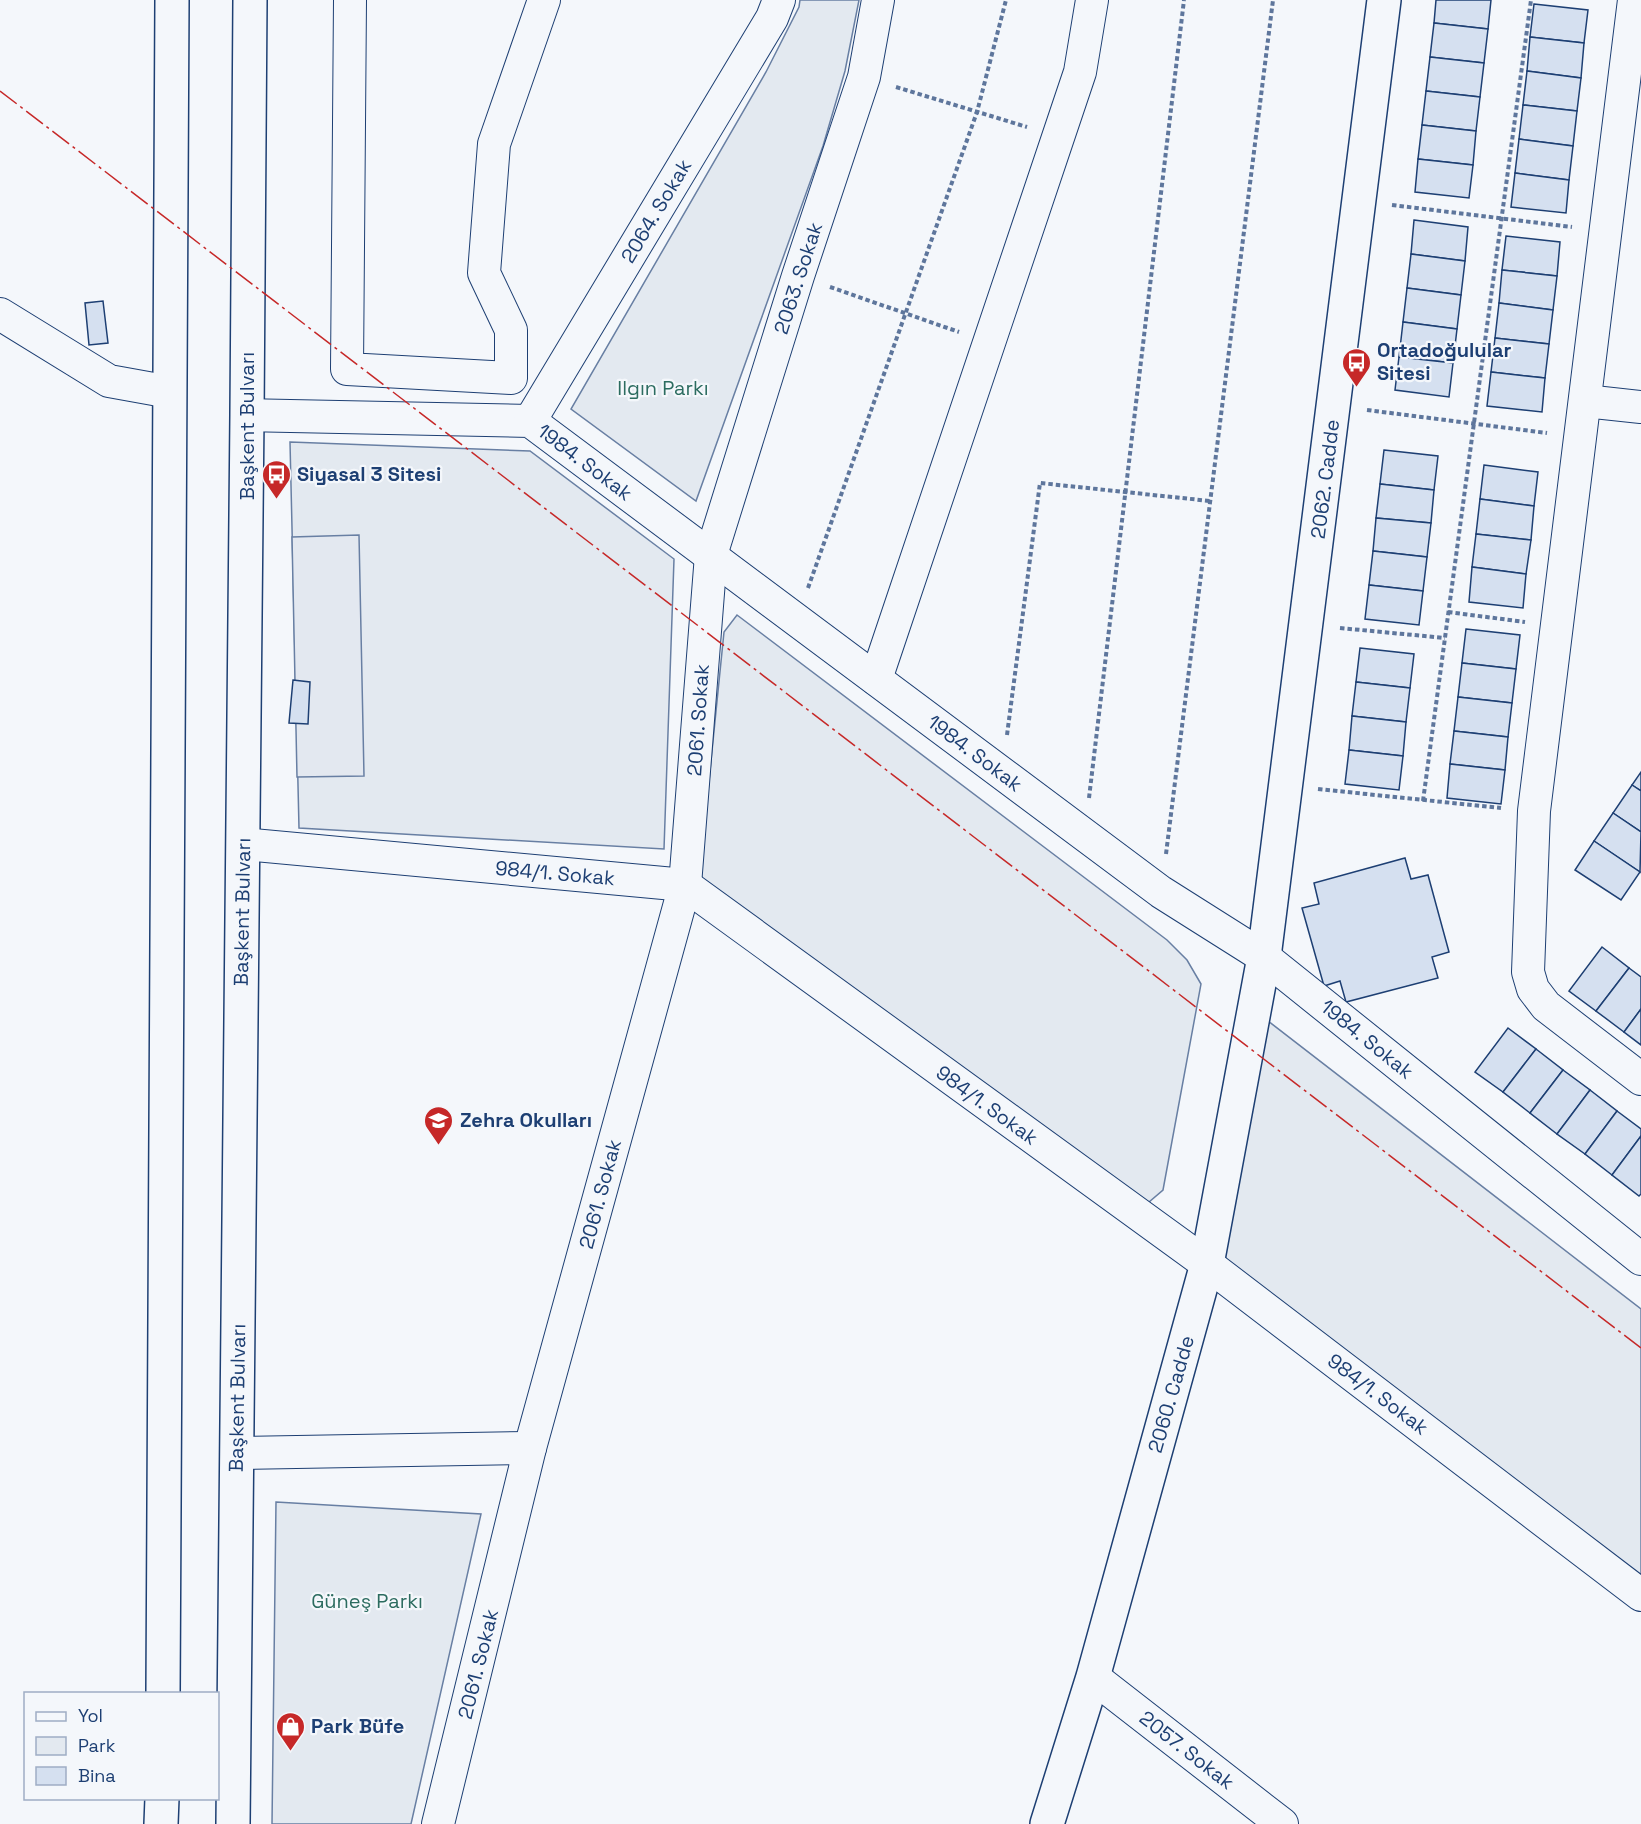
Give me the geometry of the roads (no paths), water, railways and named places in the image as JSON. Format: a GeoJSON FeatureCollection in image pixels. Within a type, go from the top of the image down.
{"type":"FeatureCollection","features":[{"type":"Feature","properties":{"kind":"main road"},"geometry":{"type":"LineString","coordinates":[[163,1692],[172,0]]}},
{"type":"Feature","properties":{"kind":"main road","name":"Başkent Bulvarı"},"geometry":{"type":"LineString","coordinates":[[233,1824],[250,0]]}},
{"type":"Feature","properties":{"kind":"main road","name":"2062. Cadde"},"geometry":{"type":"LineString","coordinates":[[1264,957],[1384,0]]}},
{"type":"Feature","properties":{"kind":"main road","name":"2060. Cadde"},"geometry":{"type":"LineString","coordinates":[[1047,1824],[1092,1677],[1208,1264],[1264,957]]}},
{"type":"Feature","properties":{"kind":"main road"},"geometry":{"type":"LineString","coordinates":[[161,1824],[162,1800]]}},
{"type":"Feature","properties":{"kind":"street"},"geometry":{"type":"LineString","coordinates":[[350,0],[347,369],[511,378],[511,330],[484,273],[494,144],[544,0]]}},
{"type":"Feature","properties":{"kind":"street","name":"2064. Sokak"},"geometry":{"type":"LineString","coordinates":[[530,421],[772,18],[779,0]]}},
{"type":"Feature","properties":{"kind":"street","name":"2063. Sokak"},"geometry":{"type":"LineString","coordinates":[[711,555],[798,276],[864,77],[878,0]]}},
{"type":"Feature","properties":{"kind":"street"},"geometry":{"type":"LineString","coordinates":[[876,679],[1080,72],[1092,0]]}},
{"type":"Feature","properties":{"kind":"street"},"geometry":{"type":"LineString","coordinates":[[1634,0],[1534,811],[1528,972],[1533,990],[1546,1006],[1641,1079]]}},
{"type":"Feature","properties":{"kind":"street"},"geometry":{"type":"LineString","coordinates":[[0,314],[109,381],[170,392]]}},
{"type":"Feature","properties":{"kind":"street"},"geometry":{"type":"LineString","coordinates":[[1585,401],[1641,407]]}},
{"type":"Feature","properties":{"kind":"street","name":"1984. Sokak"},"geometry":{"type":"LineString","coordinates":[[247,415],[530,421],[1161,892],[1264,957],[1641,1258]]}},
{"type":"Feature","properties":{"kind":"street","name":"2061. Sokak"},"geometry":{"type":"LineString","coordinates":[[438,1824],[530,1448],[685,885],[711,555]]}},
{"type":"Feature","properties":{"kind":"street","name":"984/1. Sokak"},"geometry":{"type":"LineString","coordinates":[[243,844],[685,885],[1208,1264],[1641,1595]]}},
{"type":"Feature","properties":{"kind":"street"},"geometry":{"type":"LineString","coordinates":[[237,1453],[530,1448]]}},
{"type":"Feature","properties":{"kind":"street","name":"2057. Sokak"},"geometry":{"type":"LineString","coordinates":[[1092,1677],[1282,1824]]}},
{"type":"Feature","properties":{"kind":"place","name":"Ortadoğulular Sitesi"},"geometry":{"type":"Point","coordinates":[1356,388]}},
{"type":"Feature","properties":{"kind":"place","name":"Siyasal 3 Sitesi"},"geometry":{"type":"Point","coordinates":[276,500]}},
{"type":"Feature","properties":{"kind":"place","name":"Zehra Okulları"},"geometry":{"type":"Point","coordinates":[439,1146]}},
{"type":"Feature","properties":{"kind":"place","name":"Park Büfe"},"geometry":{"type":"Point","coordinates":[290,1752]}},
{"type":"Feature","properties":{"kind":"park label","name":"Ilgın Parkı"},"geometry":{"type":"Point","coordinates":[663,388]}},
{"type":"Feature","properties":{"kind":"park label","name":"Güneş Parkı"},"geometry":{"type":"Point","coordinates":[367,1601]}}]}
